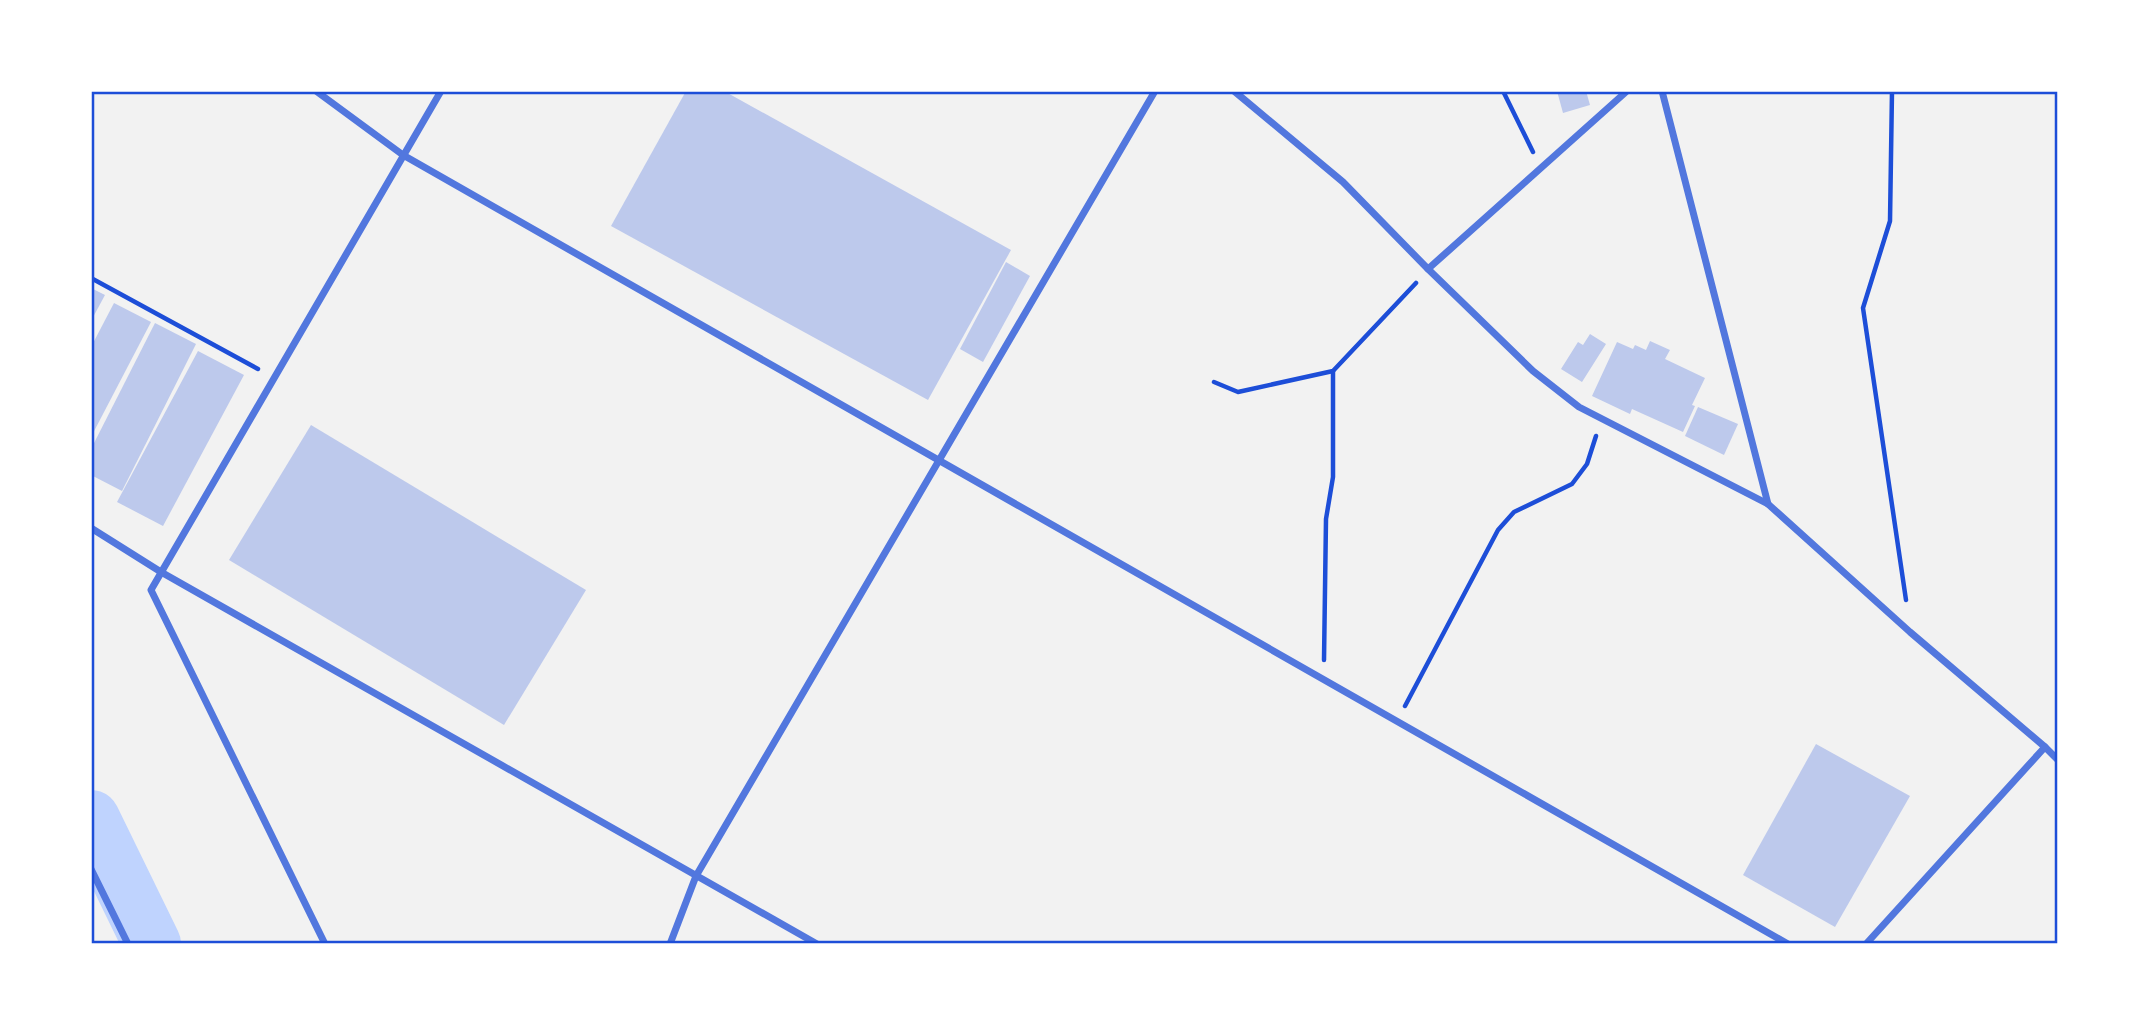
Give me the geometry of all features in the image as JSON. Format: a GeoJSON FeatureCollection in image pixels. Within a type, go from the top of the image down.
{"type":"FeatureCollection","features":[{"type":"Feature","properties":{"kind":"street"},"geometry":{"type":"LineString","coordinates":[[316,91],[403,155],[1788,944]]}},
{"type":"Feature","properties":{"kind":"street"},"geometry":{"type":"LineString","coordinates":[[325,944],[151,590],[441,91]]}},
{"type":"Feature","properties":{"kind":"street"},"geometry":{"type":"LineString","coordinates":[[670,944],[696,876],[1155,91]]}},
{"type":"Feature","properties":{"kind":"street"},"geometry":{"type":"LineString","coordinates":[[1234,91],[1343,182],[1533,370],[1579,407],[1768,504],[2058,760]]}},
{"type":"Feature","properties":{"kind":"street"},"geometry":{"type":"LineString","coordinates":[[1428,269],[1627,91]]}},
{"type":"Feature","properties":{"kind":"street"},"geometry":{"type":"LineString","coordinates":[[1662,91],[1768,504]]}},
{"type":"Feature","properties":{"kind":"street"},"geometry":{"type":"LineString","coordinates":[[91,528],[161,572],[817,944]]}},
{"type":"Feature","properties":{"kind":"street"},"geometry":{"type":"LineString","coordinates":[[1866,944],[2046,747]]}},
{"type":"Feature","properties":{"kind":"street"},"geometry":{"type":"LineString","coordinates":[[91,869],[128,944]]}},
{"type":"Feature","properties":{"kind":"path"},"geometry":{"type":"LineString","coordinates":[[1503,91],[1541,168]]}},
{"type":"Feature","properties":{"kind":"path"},"geometry":{"type":"LineString","coordinates":[[1892,91],[1889,221],[1863,308],[1910,632]]}},
{"type":"Feature","properties":{"kind":"path"},"geometry":{"type":"LineString","coordinates":[[1214,382],[1238,392],[1333,371],[1428,269]]}},
{"type":"Feature","properties":{"kind":"path"},"geometry":{"type":"LineString","coordinates":[[91,278],[274,377]]}},
{"type":"Feature","properties":{"kind":"path"},"geometry":{"type":"LineString","coordinates":[[1324,680],[1326,519],[1333,477],[1333,371]]}},
{"type":"Feature","properties":{"kind":"path"},"geometry":{"type":"LineString","coordinates":[[1396,722],[1498,530],[1514,512],[1572,484],[1587,464],[1601,418]]}},
{"type":"Feature","properties":{"kind":"building"},"geometry":{"type":"Polygon","coordinates":[[[686,91],[724,91],[1011,250],[928,400],[611,226],[686,91]]]}},
{"type":"Feature","properties":{"kind":"building"},"geometry":{"type":"Polygon","coordinates":[[[1557,91],[1586,91],[1590,105],[1563,113],[1557,91]]]}},
{"type":"Feature","properties":{"kind":"building"},"geometry":{"type":"Polygon","coordinates":[[[1006,262],[1030,276],[983,362],[960,349],[1006,262]]]}},
{"type":"Feature","properties":{"kind":"building"},"geometry":{"type":"Polygon","coordinates":[[[91,288],[105,295],[91,321],[91,288]]]}},
{"type":"Feature","properties":{"kind":"building"},"geometry":{"type":"Polygon","coordinates":[[[114,303],[151,322],[91,437],[91,347],[114,303]]]}},
{"type":"Feature","properties":{"kind":"building"},"geometry":{"type":"Polygon","coordinates":[[[155,323],[196,344],[122,491],[91,475],[91,449],[155,323]]]}},
{"type":"Feature","properties":{"kind":"building"},"geometry":{"type":"Polygon","coordinates":[[[1590,334],[1606,344],[1582,382],[1561,369],[1578,342],[1583,345],[1590,334]]]}},
{"type":"Feature","properties":{"kind":"building"},"geometry":{"type":"Polygon","coordinates":[[[1650,341],[1670,350],[1665,359],[1705,378],[1683,432],[1632,409],[1630,414],[1592,396],[1617,342],[1633,349],[1635,345],[1646,350],[1650,341]]]}},
{"type":"Feature","properties":{"kind":"building"},"geometry":{"type":"Polygon","coordinates":[[[198,351],[244,375],[163,526],[117,502],[198,351]]]}},
{"type":"Feature","properties":{"kind":"building"},"geometry":{"type":"Polygon","coordinates":[[[1698,407],[1738,424],[1724,455],[1685,436],[1698,407]]]}},
{"type":"Feature","properties":{"kind":"building"},"geometry":{"type":"Polygon","coordinates":[[[311,425],[586,590],[504,725],[229,560],[311,425]]]}},
{"type":"Feature","properties":{"kind":"building"},"geometry":{"type":"Polygon","coordinates":[[[1816,744],[1910,796],[1835,927],[1743,875],[1816,744]]]}},
{"type":"Feature","properties":{"kind":"waterway"},"geometry":{"type":"LineString","coordinates":[[91,819],[152,944]]}}]}
